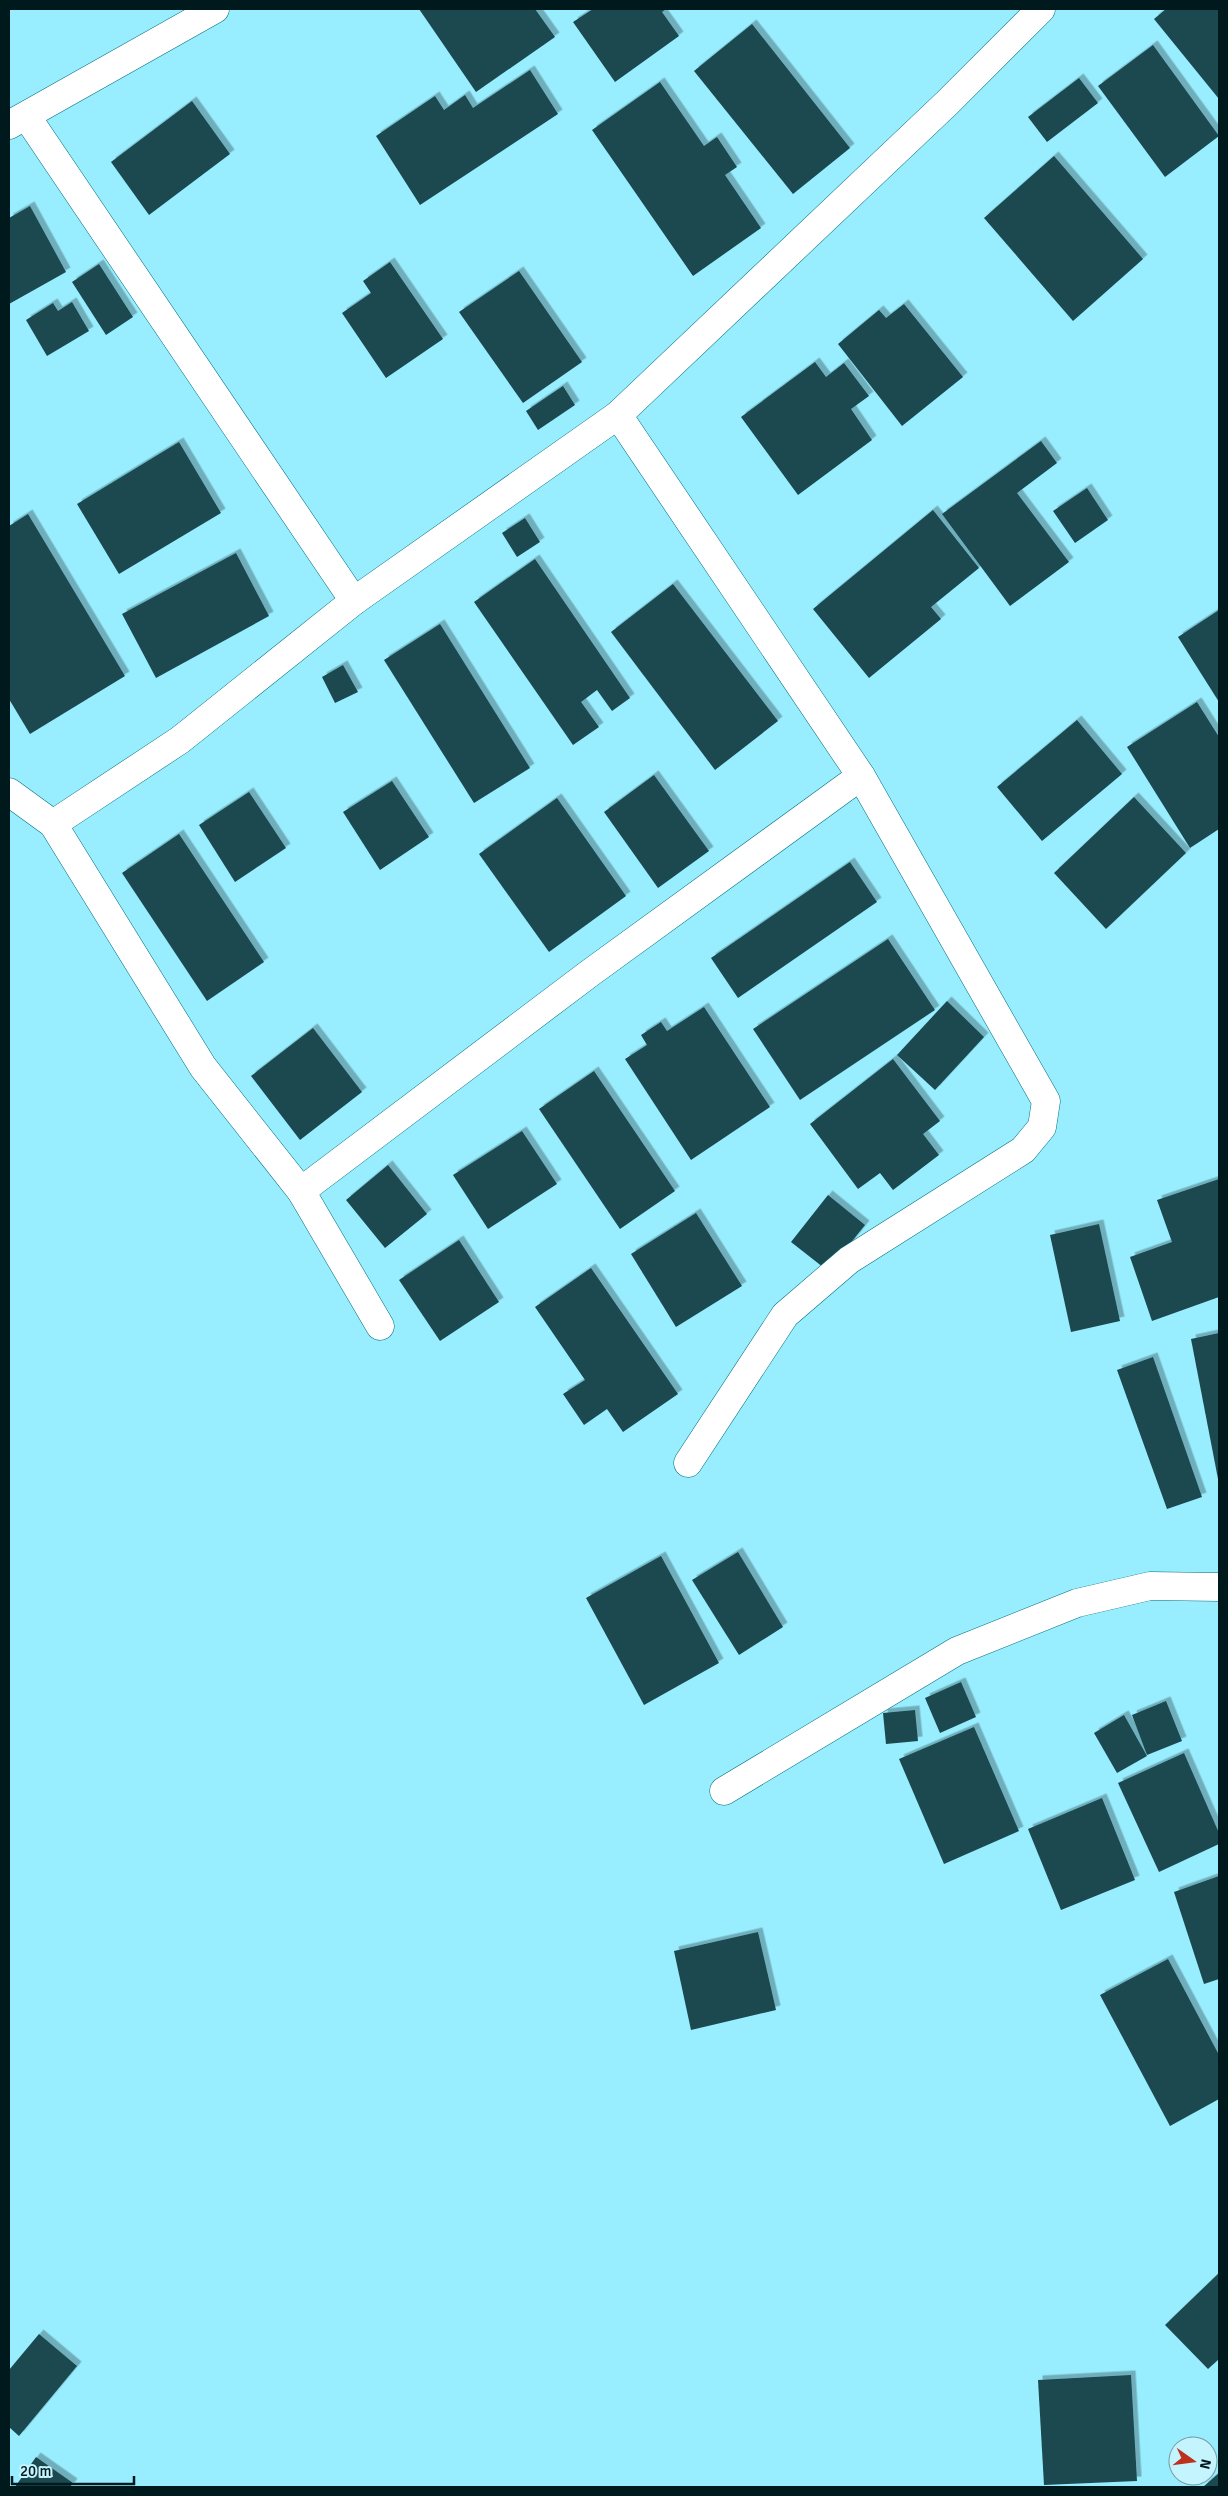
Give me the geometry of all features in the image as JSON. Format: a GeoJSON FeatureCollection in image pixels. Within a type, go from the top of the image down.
{"type":"FeatureCollection","features":[{"type":"Feature","properties":{"kind":"street"},"geometry":{"type":"LineString","coordinates":[[215,9],[18,121],[354,601]]}},
{"type":"Feature","properties":{"kind":"street"},"geometry":{"type":"LineString","coordinates":[[53,824],[180,740],[354,601],[618,415],[939,110],[1041,9]]}},
{"type":"Feature","properties":{"kind":"street"},"geometry":{"type":"LineString","coordinates":[[618,415],[861,776],[1046,1101],[1042,1126],[1023,1150],[849,1260],[785,1315],[688,1463]]}},
{"type":"Feature","properties":{"kind":"street"},"geometry":{"type":"LineString","coordinates":[[301,1191],[590,973],[861,776]]}},
{"type":"Feature","properties":{"kind":"street"},"geometry":{"type":"LineString","coordinates":[[9,792],[53,824],[203,1066],[301,1191],[380,1326]]}},
{"type":"Feature","properties":{"kind":"street"},"geometry":{"type":"LineString","coordinates":[[724,1791],[957,1651],[1077,1604],[1132,1590],[1150,1586],[1219,1587]]}},
{"type":"Feature","properties":{"kind":"building"},"geometry":{"type":"Polygon","coordinates":[[[419,9],[535,9],[555,37],[476,92],[419,9]]]}},
{"type":"Feature","properties":{"kind":"building"},"geometry":{"type":"Polygon","coordinates":[[[593,9],[666,9],[662,12],[679,36],[615,82],[573,22],[593,9]]]}},
{"type":"Feature","properties":{"kind":"building"},"geometry":{"type":"Polygon","coordinates":[[[1166,9],[1219,9],[1219,99],[1154,19],[1166,9]]]}},
{"type":"Feature","properties":{"kind":"building"},"geometry":{"type":"Polygon","coordinates":[[[752,24],[850,148],[793,194],[694,71],[752,24]]]}},
{"type":"Feature","properties":{"kind":"building"},"geometry":{"type":"Polygon","coordinates":[[[1153,45],[1219,136],[1165,177],[1098,86],[1153,45]]]}},
{"type":"Feature","properties":{"kind":"building"},"geometry":{"type":"Polygon","coordinates":[[[530,70],[558,114],[420,205],[376,136],[435,96],[444,110],[465,95],[473,108],[530,70]]]}},
{"type":"Feature","properties":{"kind":"building"},"geometry":{"type":"Polygon","coordinates":[[[1079,78],[1098,103],[1047,142],[1028,117],[1079,78]]]}},
{"type":"Feature","properties":{"kind":"building"},"geometry":{"type":"Polygon","coordinates":[[[660,82],[704,146],[717,137],[737,167],[725,175],[761,228],[693,276],[592,130],[660,82]]]}},
{"type":"Feature","properties":{"kind":"building"},"geometry":{"type":"Polygon","coordinates":[[[192,101],[230,154],[149,215],[111,162],[192,101]]]}},
{"type":"Feature","properties":{"kind":"building"},"geometry":{"type":"Polygon","coordinates":[[[1054,156],[1143,259],[1073,321],[984,218],[1054,156]]]}},
{"type":"Feature","properties":{"kind":"building"},"geometry":{"type":"Polygon","coordinates":[[[30,206],[66,272],[9,304],[9,218],[30,206]]]}},
{"type":"Feature","properties":{"kind":"building"},"geometry":{"type":"Polygon","coordinates":[[[390,262],[443,339],[386,378],[342,313],[371,293],[363,281],[390,262]]]}},
{"type":"Feature","properties":{"kind":"building"},"geometry":{"type":"Polygon","coordinates":[[[99,264],[133,317],[106,335],[72,282],[99,264]]]}},
{"type":"Feature","properties":{"kind":"building"},"geometry":{"type":"Polygon","coordinates":[[[519,271],[582,362],[523,403],[459,312],[519,271]]]}},
{"type":"Feature","properties":{"kind":"building"},"geometry":{"type":"Polygon","coordinates":[[[72,302],[89,331],[47,356],[26,320],[53,303],[58,311],[72,302]]]}},
{"type":"Feature","properties":{"kind":"building"},"geometry":{"type":"Polygon","coordinates":[[[904,304],[963,377],[902,426],[838,344],[879,310],[886,318],[904,304]]]}},
{"type":"Feature","properties":{"kind":"building"},"geometry":{"type":"Polygon","coordinates":[[[815,362],[826,377],[844,363],[869,396],[851,409],[872,440],[798,495],[741,417],[815,362]]]}},
{"type":"Feature","properties":{"kind":"building"},"geometry":{"type":"Polygon","coordinates":[[[563,386],[575,405],[538,430],[526,411],[563,386]]]}},
{"type":"Feature","properties":{"kind":"building"},"geometry":{"type":"Polygon","coordinates":[[[1041,441],[1057,463],[1017,493],[1069,562],[1010,606],[942,514],[1041,441]]]}},
{"type":"Feature","properties":{"kind":"building"},"geometry":{"type":"Polygon","coordinates":[[[179,442],[221,513],[119,574],[77,504],[179,442]]]}},
{"type":"Feature","properties":{"kind":"building"},"geometry":{"type":"Polygon","coordinates":[[[1087,488],[1108,520],[1075,543],[1053,511],[1087,488]]]}},
{"type":"Feature","properties":{"kind":"building"},"geometry":{"type":"Polygon","coordinates":[[[933,510],[979,568],[931,607],[941,619],[869,678],[813,609],[933,510]]]}},
{"type":"Feature","properties":{"kind":"building"},"geometry":{"type":"Polygon","coordinates":[[[28,514],[125,676],[30,734],[9,699],[9,526],[28,514]]]}},
{"type":"Feature","properties":{"kind":"building"},"geometry":{"type":"Polygon","coordinates":[[[525,518],[540,542],[517,557],[502,533],[525,518]]]}},
{"type":"Feature","properties":{"kind":"building"},"geometry":{"type":"Polygon","coordinates":[[[236,553],[269,616],[156,678],[122,614],[236,553]]]}},
{"type":"Feature","properties":{"kind":"building"},"geometry":{"type":"Polygon","coordinates":[[[535,559],[630,698],[612,711],[597,690],[581,702],[599,727],[573,745],[474,602],[535,559]]]}},
{"type":"Feature","properties":{"kind":"building"},"geometry":{"type":"Polygon","coordinates":[[[673,584],[778,721],[715,770],[611,632],[673,584]]]}},
{"type":"Feature","properties":{"kind":"building"},"geometry":{"type":"Polygon","coordinates":[[[1219,610],[1219,702],[1178,637],[1219,610]]]}},
{"type":"Feature","properties":{"kind":"building"},"geometry":{"type":"Polygon","coordinates":[[[440,624],[530,768],[474,803],[384,660],[440,624]]]}},
{"type":"Feature","properties":{"kind":"building"},"geometry":{"type":"Polygon","coordinates":[[[343,665],[358,692],[335,703],[322,677],[343,665]]]}},
{"type":"Feature","properties":{"kind":"building"},"geometry":{"type":"Polygon","coordinates":[[[1197,702],[1219,737],[1219,829],[1190,848],[1127,747],[1197,702]]]}},
{"type":"Feature","properties":{"kind":"building"},"geometry":{"type":"Polygon","coordinates":[[[1077,720],[1122,774],[1042,841],[997,787],[1077,720]]]}},
{"type":"Feature","properties":{"kind":"building"},"geometry":{"type":"Polygon","coordinates":[[[654,775],[709,851],[658,888],[604,812],[654,775]]]}},
{"type":"Feature","properties":{"kind":"building"},"geometry":{"type":"Polygon","coordinates":[[[392,781],[429,837],[380,870],[343,812],[392,781]]]}},
{"type":"Feature","properties":{"kind":"building"},"geometry":{"type":"Polygon","coordinates":[[[249,792],[286,848],[235,882],[199,825],[249,792]]]}},
{"type":"Feature","properties":{"kind":"building"},"geometry":{"type":"Polygon","coordinates":[[[1134,797],[1186,853],[1106,929],[1054,873],[1134,797]]]}},
{"type":"Feature","properties":{"kind":"building"},"geometry":{"type":"Polygon","coordinates":[[[557,798],[626,896],[549,952],[479,854],[557,798]]]}},
{"type":"Feature","properties":{"kind":"building"},"geometry":{"type":"Polygon","coordinates":[[[179,834],[264,962],[207,1001],[122,873],[179,834]]]}},
{"type":"Feature","properties":{"kind":"building"},"geometry":{"type":"Polygon","coordinates":[[[850,862],[877,902],[738,998],[711,958],[850,862]]]}},
{"type":"Feature","properties":{"kind":"building"},"geometry":{"type":"Polygon","coordinates":[[[888,939],[935,1010],[800,1100],[753,1029],[888,939]]]}},
{"type":"Feature","properties":{"kind":"building"},"geometry":{"type":"Polygon","coordinates":[[[947,1001],[984,1037],[935,1090],[897,1055],[947,1001]]]}},
{"type":"Feature","properties":{"kind":"building"},"geometry":{"type":"Polygon","coordinates":[[[704,1007],[770,1107],[691,1160],[625,1059],[647,1045],[641,1035],[661,1022],[667,1031],[704,1007]]]}},
{"type":"Feature","properties":{"kind":"building"},"geometry":{"type":"Polygon","coordinates":[[[313,1028],[362,1092],[300,1140],[251,1076],[313,1028]]]}},
{"type":"Feature","properties":{"kind":"building"},"geometry":{"type":"Polygon","coordinates":[[[893,1059],[940,1121],[923,1134],[939,1155],[893,1190],[880,1173],[858,1189],[810,1124],[893,1059]]]}},
{"type":"Feature","properties":{"kind":"building"},"geometry":{"type":"Polygon","coordinates":[[[594,1071],[675,1191],[620,1229],[539,1109],[594,1071]]]}},
{"type":"Feature","properties":{"kind":"building"},"geometry":{"type":"Polygon","coordinates":[[[522,1131],[557,1184],[488,1229],[453,1175],[522,1131]]]}},
{"type":"Feature","properties":{"kind":"building"},"geometry":{"type":"Polygon","coordinates":[[[388,1165],[427,1214],[385,1248],[346,1200],[388,1165]]]}},
{"type":"Feature","properties":{"kind":"building"},"geometry":{"type":"Polygon","coordinates":[[[1219,1179],[1219,1297],[1152,1321],[1130,1257],[1172,1242],[1157,1200],[1219,1179]]]}},
{"type":"Feature","properties":{"kind":"building"},"geometry":{"type":"Polygon","coordinates":[[[828,1195],[865,1225],[828,1271],[791,1242],[828,1195]]]}},
{"type":"Feature","properties":{"kind":"building"},"geometry":{"type":"Polygon","coordinates":[[[696,1213],[742,1286],[676,1327],[631,1254],[696,1213]]]}},
{"type":"Feature","properties":{"kind":"building"},"geometry":{"type":"Polygon","coordinates":[[[1099,1224],[1120,1321],[1071,1332],[1050,1235],[1099,1224]]]}},
{"type":"Feature","properties":{"kind":"building"},"geometry":{"type":"Polygon","coordinates":[[[459,1240],[499,1302],[440,1341],[399,1280],[459,1240]]]}},
{"type":"Feature","properties":{"kind":"building"},"geometry":{"type":"Polygon","coordinates":[[[591,1268],[678,1394],[623,1432],[607,1409],[584,1425],[563,1394],[585,1380],[535,1307],[591,1268]]]}},
{"type":"Feature","properties":{"kind":"building"},"geometry":{"type":"Polygon","coordinates":[[[1219,1333],[1219,1479],[1218,1479],[1191,1339],[1219,1333]]]}},
{"type":"Feature","properties":{"kind":"building"},"geometry":{"type":"Polygon","coordinates":[[[1153,1357],[1202,1497],[1167,1509],[1117,1370],[1153,1357]]]}},
{"type":"Feature","properties":{"kind":"building"},"geometry":{"type":"Polygon","coordinates":[[[738,1552],[783,1627],[739,1655],[692,1580],[738,1552]]]}},
{"type":"Feature","properties":{"kind":"building"},"geometry":{"type":"Polygon","coordinates":[[[661,1556],[719,1663],[644,1705],[586,1598],[661,1556]]]}},
{"type":"Feature","properties":{"kind":"building"},"geometry":{"type":"Polygon","coordinates":[[[961,1682],[976,1717],[940,1733],[925,1698],[961,1682]]]}},
{"type":"Feature","properties":{"kind":"building"},"geometry":{"type":"Polygon","coordinates":[[[1166,1701],[1182,1741],[1147,1755],[1132,1715],[1166,1701]]]}},
{"type":"Feature","properties":{"kind":"building"},"geometry":{"type":"Polygon","coordinates":[[[915,1710],[918,1741],[886,1744],[883,1713],[915,1710]]]}},
{"type":"Feature","properties":{"kind":"building"},"geometry":{"type":"Polygon","coordinates":[[[1124,1715],[1147,1756],[1117,1773],[1094,1733],[1124,1715]]]}},
{"type":"Feature","properties":{"kind":"building"},"geometry":{"type":"Polygon","coordinates":[[[974,1727],[1019,1831],[944,1864],[899,1759],[974,1727]]]}},
{"type":"Feature","properties":{"kind":"building"},"geometry":{"type":"Polygon","coordinates":[[[1184,1753],[1219,1833],[1219,1844],[1159,1872],[1118,1783],[1184,1753]]]}},
{"type":"Feature","properties":{"kind":"building"},"geometry":{"type":"Polygon","coordinates":[[[1102,1798],[1135,1880],[1061,1910],[1028,1829],[1102,1798]]]}},
{"type":"Feature","properties":{"kind":"building"},"geometry":{"type":"Polygon","coordinates":[[[1219,1876],[1219,1979],[1204,1984],[1174,1892],[1219,1876]]]}},
{"type":"Feature","properties":{"kind":"building"},"geometry":{"type":"Polygon","coordinates":[[[758,1932],[776,2010],[691,2030],[674,1951],[758,1932]]]}},
{"type":"Feature","properties":{"kind":"building"},"geometry":{"type":"Polygon","coordinates":[[[1168,1959],[1219,2055],[1219,2099],[1170,2126],[1100,1995],[1168,1959]]]}},
{"type":"Feature","properties":{"kind":"building"},"geometry":{"type":"Polygon","coordinates":[[[1219,2273],[1219,2359],[1208,2369],[1165,2325],[1219,2273]]]}},
{"type":"Feature","properties":{"kind":"building"},"geometry":{"type":"Polygon","coordinates":[[[39,2334],[77,2366],[19,2436],[9,2427],[9,2370],[39,2334]]]}},
{"type":"Feature","properties":{"kind":"building"},"geometry":{"type":"Polygon","coordinates":[[[1131,2375],[1137,2481],[1044,2485],[1038,2380],[1131,2375]]]}},
{"type":"Feature","properties":{"kind":"building"},"geometry":{"type":"Polygon","coordinates":[[[36,2457],[73,2483],[70,2487],[15,2487],[36,2457]]]}},
{"type":"Feature","properties":{"kind":"building"},"geometry":{"type":"Polygon","coordinates":[[[1218,2474],[1219,2487],[1203,2487],[1218,2486],[1218,2474]]]}}]}
